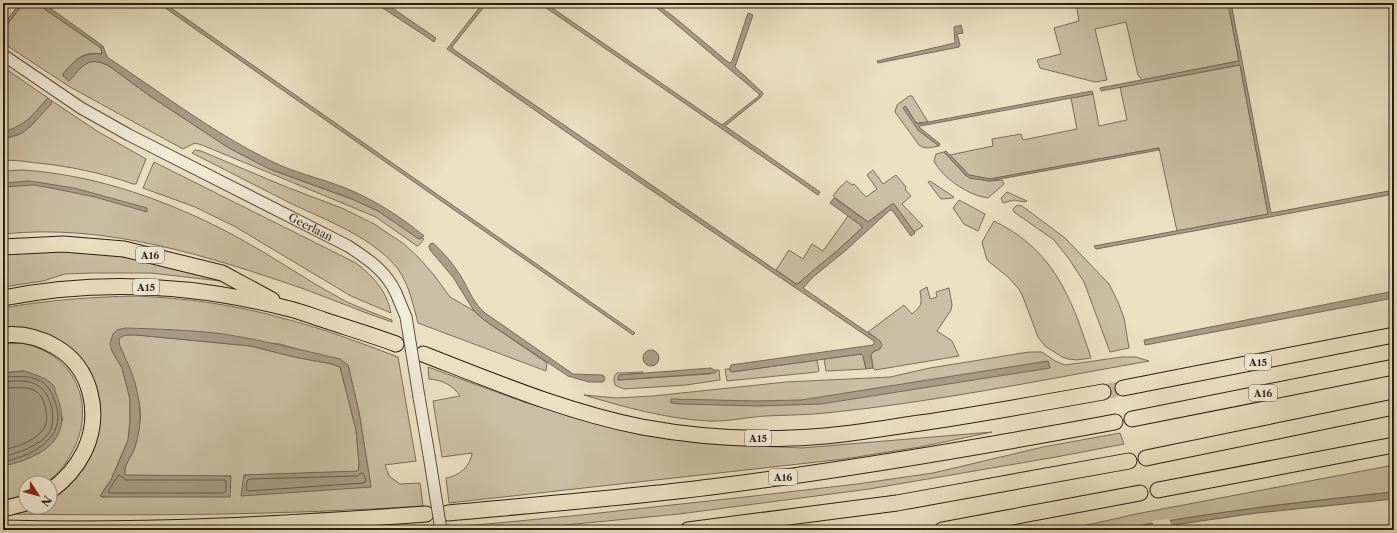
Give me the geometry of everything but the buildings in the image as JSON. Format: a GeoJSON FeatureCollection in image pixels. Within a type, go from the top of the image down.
{"type":"FeatureCollection","features":[{"type":"Feature","properties":{"kind":"highway","name":"A16"},"geometry":{"type":"LineString","coordinates":[[3,247],[63,244],[124,249],[222,273],[287,308]]}},
{"type":"Feature","properties":{"kind":"highway","name":"A15"},"geometry":{"type":"LineString","coordinates":[[3,298],[52,289],[108,286],[143,286],[216,293],[287,308],[396,344]]}},
{"type":"Feature","properties":{"kind":"highway"},"geometry":{"type":"LineString","coordinates":[[3,335],[15,334],[29,336],[46,341],[62,350],[79,368],[90,391],[93,415],[88,443],[74,469],[58,485]]}},
{"type":"Feature","properties":{"kind":"highway","name":"A15"},"geometry":{"type":"LineString","coordinates":[[1122,388],[1394,336]]}},
{"type":"Feature","properties":{"kind":"highway","name":"A15"},"geometry":{"type":"LineString","coordinates":[[423,354],[526,394],[590,415],[643,427],[719,437],[791,438],[858,432],[972,415],[1103,392]]}},
{"type":"Feature","properties":{"kind":"highway","name":"A16"},"geometry":{"type":"LineString","coordinates":[[1132,419],[1394,367]]}},
{"type":"Feature","properties":{"kind":"highway"},"geometry":{"type":"LineString","coordinates":[[1146,458],[1394,407]]}},
{"type":"Feature","properties":{"kind":"highway","name":"A16"},"geometry":{"type":"LineString","coordinates":[[448,512],[627,496],[811,474],[978,448],[1115,422]]}},
{"type":"Feature","properties":{"kind":"highway"},"geometry":{"type":"LineString","coordinates":[[1158,490],[1394,445]]}},
{"type":"Feature","properties":{"kind":"highway"},"geometry":{"type":"LineString","coordinates":[[688,530],[897,503],[1129,461]]}},
{"type":"Feature","properties":{"kind":"highway"},"geometry":{"type":"LineString","coordinates":[[942,530],[1140,493]]}},
{"type":"Feature","properties":{"kind":"highway"},"geometry":{"type":"LineString","coordinates":[[3,509],[18,505]]}},
{"type":"Feature","properties":{"kind":"highway"},"geometry":{"type":"LineString","coordinates":[[3,528],[154,528],[321,521],[426,514]]}},
{"type":"Feature","properties":{"kind":"street","name":"Geerlaan"},"geometry":{"type":"LineString","coordinates":[[3,56],[81,108],[129,135],[348,246],[380,269],[392,285],[406,317],[441,530]]}},
{"type":"Feature","properties":{"kind":"shaded area"},"geometry":{"type":"Polygon","coordinates":[[[20,3],[36,3],[101,48],[102,54],[95,53],[84,55],[71,65],[63,74],[69,80],[82,67],[91,62],[102,63],[109,66],[150,96],[229,148],[274,171],[352,199],[378,211],[419,239],[424,239],[417,246],[376,217],[202,145],[195,143],[183,149],[70,87],[3,43],[3,30],[19,9],[19,7],[17,7],[20,3]]]}},
{"type":"Feature","properties":{"kind":"shaded area"},"geometry":{"type":"Polygon","coordinates":[[[1076,3],[1228,3],[1239,61],[1142,80],[1138,75],[1126,22],[1095,29],[1107,80],[1095,82],[1040,68],[1037,60],[1061,54],[1054,28],[1079,21],[1076,3]]]}},
{"type":"Feature","properties":{"kind":"shaded area"},"geometry":{"type":"Polygon","coordinates":[[[1240,65],[1268,214],[1177,231],[1159,148],[990,179],[969,175],[950,155],[993,146],[992,139],[1021,134],[1023,140],[1077,129],[1071,98],[1093,94],[1099,126],[1127,120],[1120,87],[1240,65]]]}},
{"type":"Feature","properties":{"kind":"shaded area"},"geometry":{"type":"Polygon","coordinates":[[[3,67],[48,98],[24,123],[3,132],[3,67]]]}},
{"type":"Feature","properties":{"kind":"shaded area"},"geometry":{"type":"Polygon","coordinates":[[[909,96],[912,96],[928,122],[916,123],[906,107],[918,130],[939,146],[926,148],[921,147],[895,112],[897,105],[909,96]]]}},
{"type":"Feature","properties":{"kind":"shaded area"},"geometry":{"type":"Polygon","coordinates":[[[52,101],[97,131],[146,159],[136,184],[73,168],[11,160],[3,161],[3,139],[18,135],[31,126],[52,101]]]}},
{"type":"Feature","properties":{"kind":"shaded area"},"geometry":{"type":"Polygon","coordinates":[[[195,150],[201,151],[284,186],[344,209],[374,224],[404,244],[419,258],[450,297],[474,311],[484,320],[547,363],[546,371],[418,323],[410,295],[402,275],[388,258],[376,248],[334,223],[292,204],[192,153],[195,150]]]}},
{"type":"Feature","properties":{"kind":"shaded area"},"geometry":{"type":"Polygon","coordinates":[[[944,152],[966,176],[989,181],[1002,180],[1004,184],[988,198],[981,197],[965,190],[943,174],[934,161],[936,154],[944,152]]]}},
{"type":"Feature","properties":{"kind":"shaded area"},"geometry":{"type":"Polygon","coordinates":[[[154,162],[356,263],[368,273],[383,291],[391,313],[351,296],[234,226],[195,207],[143,188],[154,162]]]}},
{"type":"Feature","properties":{"kind":"shaded area"},"geometry":{"type":"Polygon","coordinates":[[[23,170],[51,173],[105,184],[159,201],[210,223],[249,244],[345,301],[392,320],[392,322],[268,277],[194,254],[156,245],[80,233],[42,232],[3,234],[3,171],[23,170]]]}},
{"type":"Feature","properties":{"kind":"shaded area"},"geometry":{"type":"Polygon","coordinates":[[[873,170],[883,184],[896,175],[911,196],[902,204],[923,226],[914,232],[894,204],[868,222],[833,196],[847,181],[852,185],[854,184],[866,197],[877,189],[867,175],[873,170]]]}},
{"type":"Feature","properties":{"kind":"shaded area"},"geometry":{"type":"Polygon","coordinates":[[[930,181],[954,197],[941,199],[928,182],[930,181]]]}},
{"type":"Feature","properties":{"kind":"shaded area"},"geometry":{"type":"Polygon","coordinates":[[[1007,192],[1027,201],[1014,200],[1003,203],[1001,198],[1007,192]]]}},
{"type":"Feature","properties":{"kind":"shaded area"},"geometry":{"type":"Polygon","coordinates":[[[959,200],[985,214],[978,231],[964,224],[953,208],[959,200]]]}},
{"type":"Feature","properties":{"kind":"shaded area"},"geometry":{"type":"Polygon","coordinates":[[[1017,205],[1022,206],[1065,238],[1109,284],[1124,318],[1129,348],[1110,352],[1084,282],[1054,240],[1014,212],[1013,209],[1017,205]]]}},
{"type":"Feature","properties":{"kind":"shaded area"},"geometry":{"type":"Polygon","coordinates":[[[848,216],[862,226],[862,228],[799,283],[796,284],[776,270],[789,250],[803,259],[812,244],[823,251],[848,216]]]}},
{"type":"Feature","properties":{"kind":"shaded area"},"geometry":{"type":"Polygon","coordinates":[[[994,221],[1024,239],[1036,250],[1055,274],[1071,303],[1091,358],[1077,360],[1062,357],[1045,346],[1038,337],[1019,289],[1008,277],[987,260],[982,242],[994,221]]]}},
{"type":"Feature","properties":{"kind":"shaded area"},"geometry":{"type":"Polygon","coordinates":[[[54,251],[92,253],[132,258],[221,279],[220,281],[151,273],[91,273],[65,274],[43,281],[3,287],[3,255],[54,251]]]}},
{"type":"Feature","properties":{"kind":"shaded area"},"geometry":{"type":"Polygon","coordinates":[[[927,287],[930,299],[937,297],[936,292],[949,288],[952,305],[951,310],[937,331],[952,341],[959,356],[875,370],[873,368],[871,355],[876,338],[868,332],[904,305],[912,314],[918,309],[920,304],[920,291],[927,287]]]}},
{"type":"Feature","properties":{"kind":"shaded area"},"geometry":{"type":"Polygon","coordinates":[[[136,296],[174,298],[249,310],[314,327],[398,357],[416,461],[385,465],[389,476],[400,484],[420,483],[423,506],[216,514],[58,514],[58,488],[82,466],[83,468],[96,429],[100,413],[100,403],[87,368],[3,330],[3,308],[86,298],[136,296]],[[117,330],[112,351],[122,368],[130,399],[130,421],[128,440],[111,480],[103,491],[103,497],[231,476],[125,476],[126,465],[136,444],[140,413],[135,386],[119,345],[118,339],[122,336],[137,335],[251,346],[340,367],[356,430],[359,464],[358,472],[244,475],[371,487],[359,412],[348,365],[280,344],[117,330]]]}},
{"type":"Feature","properties":{"kind":"shaded area"},"geometry":{"type":"Polygon","coordinates":[[[22,343],[41,349],[56,358],[68,371],[77,385],[82,401],[82,418],[79,436],[63,467],[55,475],[18,475],[18,496],[3,500],[3,466],[27,459],[56,438],[63,418],[39,376],[23,371],[3,373],[3,344],[22,343]]]}},
{"type":"Feature","properties":{"kind":"shaded area"},"geometry":{"type":"Polygon","coordinates":[[[1029,352],[1042,352],[1055,361],[1065,365],[1122,357],[1136,357],[1149,361],[907,403],[826,413],[766,416],[723,421],[677,418],[630,408],[584,395],[617,398],[653,396],[786,382],[890,377],[930,368],[1029,352]]]}},
{"type":"Feature","properties":{"kind":"shaded area"},"geometry":{"type":"Polygon","coordinates":[[[861,354],[863,356],[866,369],[826,371],[824,359],[861,354]]]}},
{"type":"Feature","properties":{"kind":"shaded area"},"geometry":{"type":"Polygon","coordinates":[[[817,360],[819,371],[817,372],[727,381],[725,369],[730,369],[732,372],[817,360]]]}},
{"type":"Feature","properties":{"kind":"shaded area"},"geometry":{"type":"Polygon","coordinates":[[[428,367],[524,402],[581,419],[670,438],[728,445],[802,448],[992,432],[920,447],[844,459],[449,503],[446,478],[451,477],[463,470],[469,463],[472,453],[442,457],[433,401],[460,396],[447,384],[429,379],[428,367]]]}},
{"type":"Feature","properties":{"kind":"shaded area"},"geometry":{"type":"Polygon","coordinates":[[[715,370],[719,370],[720,380],[686,385],[624,389],[615,385],[614,380],[617,373],[643,372],[619,375],[618,380],[710,374],[715,370]]]}},
{"type":"Feature","properties":{"kind":"shaded area"},"geometry":{"type":"Polygon","coordinates":[[[1120,433],[1124,444],[1056,457],[869,489],[679,514],[514,530],[367,530],[477,525],[581,515],[857,484],[933,473],[1043,447],[1120,433]]]}},
{"type":"Feature","properties":{"kind":"shaded area"},"geometry":{"type":"Polygon","coordinates":[[[1394,465],[1394,492],[1277,505],[1153,523],[1118,530],[1065,530],[1136,514],[1394,465]]]}},
{"type":"Feature","properties":{"kind":"shaded area"},"geometry":{"type":"Polygon","coordinates":[[[18,510],[18,514],[8,514],[18,510]]]}},
{"type":"Feature","properties":{"kind":"water"},"geometry":{"type":"Polygon","coordinates":[[[36,3],[43,3],[103,46],[107,57],[227,137],[278,164],[343,187],[365,197],[396,215],[424,236],[419,239],[378,211],[352,199],[267,168],[229,148],[150,96],[109,66],[102,63],[91,62],[82,67],[69,81],[63,76],[63,74],[71,65],[75,61],[89,54],[102,54],[101,48],[36,3]]]}},
{"type":"Feature","properties":{"kind":"water"},"geometry":{"type":"Polygon","coordinates":[[[158,3],[164,3],[635,333],[633,335],[158,3]]]}},
{"type":"Feature","properties":{"kind":"water"},"geometry":{"type":"Polygon","coordinates":[[[375,3],[385,3],[436,38],[434,42],[430,39],[375,3]]]}},
{"type":"Feature","properties":{"kind":"water"},"geometry":{"type":"Polygon","coordinates":[[[483,3],[487,3],[452,47],[453,49],[796,284],[837,251],[862,228],[862,226],[830,203],[834,198],[868,222],[894,204],[915,233],[911,236],[892,210],[890,210],[845,251],[813,277],[803,288],[880,341],[882,345],[880,349],[873,352],[871,355],[873,368],[866,369],[863,356],[861,354],[732,372],[729,370],[731,365],[873,345],[874,341],[598,154],[447,49],[483,3]]]}},
{"type":"Feature","properties":{"kind":"water"},"geometry":{"type":"Polygon","coordinates":[[[539,3],[545,3],[722,125],[759,96],[759,94],[651,3],[655,3],[674,17],[730,63],[732,61],[748,13],[753,15],[735,67],[763,93],[761,97],[725,126],[820,192],[818,195],[539,3]]]}},
{"type":"Feature","properties":{"kind":"water"},"geometry":{"type":"Polygon","coordinates":[[[1228,3],[1231,3],[1271,213],[1394,190],[1394,194],[1096,249],[1094,246],[1268,214],[1240,65],[1101,91],[1100,88],[1239,61],[1228,3]]]}},
{"type":"Feature","properties":{"kind":"water"},"geometry":{"type":"Polygon","coordinates":[[[17,7],[19,7],[19,9],[3,30],[3,25],[17,7]]]}},
{"type":"Feature","properties":{"kind":"water"},"geometry":{"type":"Polygon","coordinates":[[[961,25],[963,33],[957,34],[960,45],[959,47],[878,63],[877,61],[955,43],[954,27],[961,25]]]}},
{"type":"Feature","properties":{"kind":"water"},"geometry":{"type":"Polygon","coordinates":[[[1092,91],[1093,94],[919,127],[940,144],[939,146],[918,130],[903,108],[905,106],[906,107],[918,124],[1092,91]]]}},
{"type":"Feature","properties":{"kind":"water"},"geometry":{"type":"Polygon","coordinates":[[[48,98],[52,101],[51,104],[31,126],[22,133],[3,139],[3,132],[24,123],[48,98]]]}},
{"type":"Feature","properties":{"kind":"water"},"geometry":{"type":"Polygon","coordinates":[[[1159,148],[1159,150],[989,181],[969,178],[944,152],[946,151],[969,175],[990,179],[1159,148]]]}},
{"type":"Feature","properties":{"kind":"water"},"geometry":{"type":"Polygon","coordinates":[[[30,181],[74,188],[147,208],[147,212],[95,197],[34,185],[3,187],[3,183],[30,181]]]}},
{"type":"Feature","properties":{"kind":"water"},"geometry":{"type":"Polygon","coordinates":[[[433,243],[453,265],[475,302],[485,313],[573,374],[602,375],[604,376],[605,380],[603,382],[589,382],[568,376],[484,320],[474,311],[453,277],[430,250],[430,244],[433,243]]]}},
{"type":"Feature","properties":{"kind":"water"},"geometry":{"type":"Polygon","coordinates":[[[1394,291],[1394,298],[1145,345],[1144,340],[1394,291]]]}},
{"type":"Feature","properties":{"kind":"water"},"geometry":{"type":"Polygon","coordinates":[[[125,328],[223,334],[267,342],[340,359],[348,365],[359,412],[371,487],[241,496],[244,475],[358,471],[359,464],[356,430],[340,367],[251,346],[129,335],[121,337],[119,342],[135,384],[140,419],[136,443],[133,453],[126,465],[125,475],[231,476],[230,497],[100,496],[111,480],[128,440],[130,399],[122,368],[112,351],[110,344],[113,334],[117,330],[125,328]]]}},
{"type":"Feature","properties":{"kind":"water"},"geometry":{"type":"Polygon","coordinates":[[[651,350],[658,355],[659,358],[654,365],[651,366],[644,361],[643,358],[648,351],[651,350]]]}},
{"type":"Feature","properties":{"kind":"water"},"geometry":{"type":"Polygon","coordinates":[[[1048,361],[1050,368],[821,404],[760,406],[671,403],[671,399],[756,401],[801,400],[1048,361]]]}},
{"type":"Feature","properties":{"kind":"water"},"geometry":{"type":"Polygon","coordinates":[[[711,368],[716,371],[715,373],[618,380],[619,375],[711,368]]]}},
{"type":"Feature","properties":{"kind":"water"},"geometry":{"type":"Polygon","coordinates":[[[23,371],[43,378],[54,386],[61,410],[61,427],[52,443],[40,453],[25,460],[3,466],[3,373],[23,371]]]}},
{"type":"Feature","properties":{"kind":"water"},"geometry":{"type":"Polygon","coordinates":[[[1394,492],[1394,499],[1257,513],[1138,530],[1118,530],[1221,513],[1394,492]]]}},
{"type":"Feature","properties":{"kind":"pier"},"geometry":{"type":"Polygon","coordinates":[[[1169,519],[1172,526],[1155,529],[1152,521],[1169,519]]]}},
{"type":"Feature","properties":{"kind":"tunnel"},"geometry":{"type":"LineString","coordinates":[[1103,392],[1123,388]]}}]}
